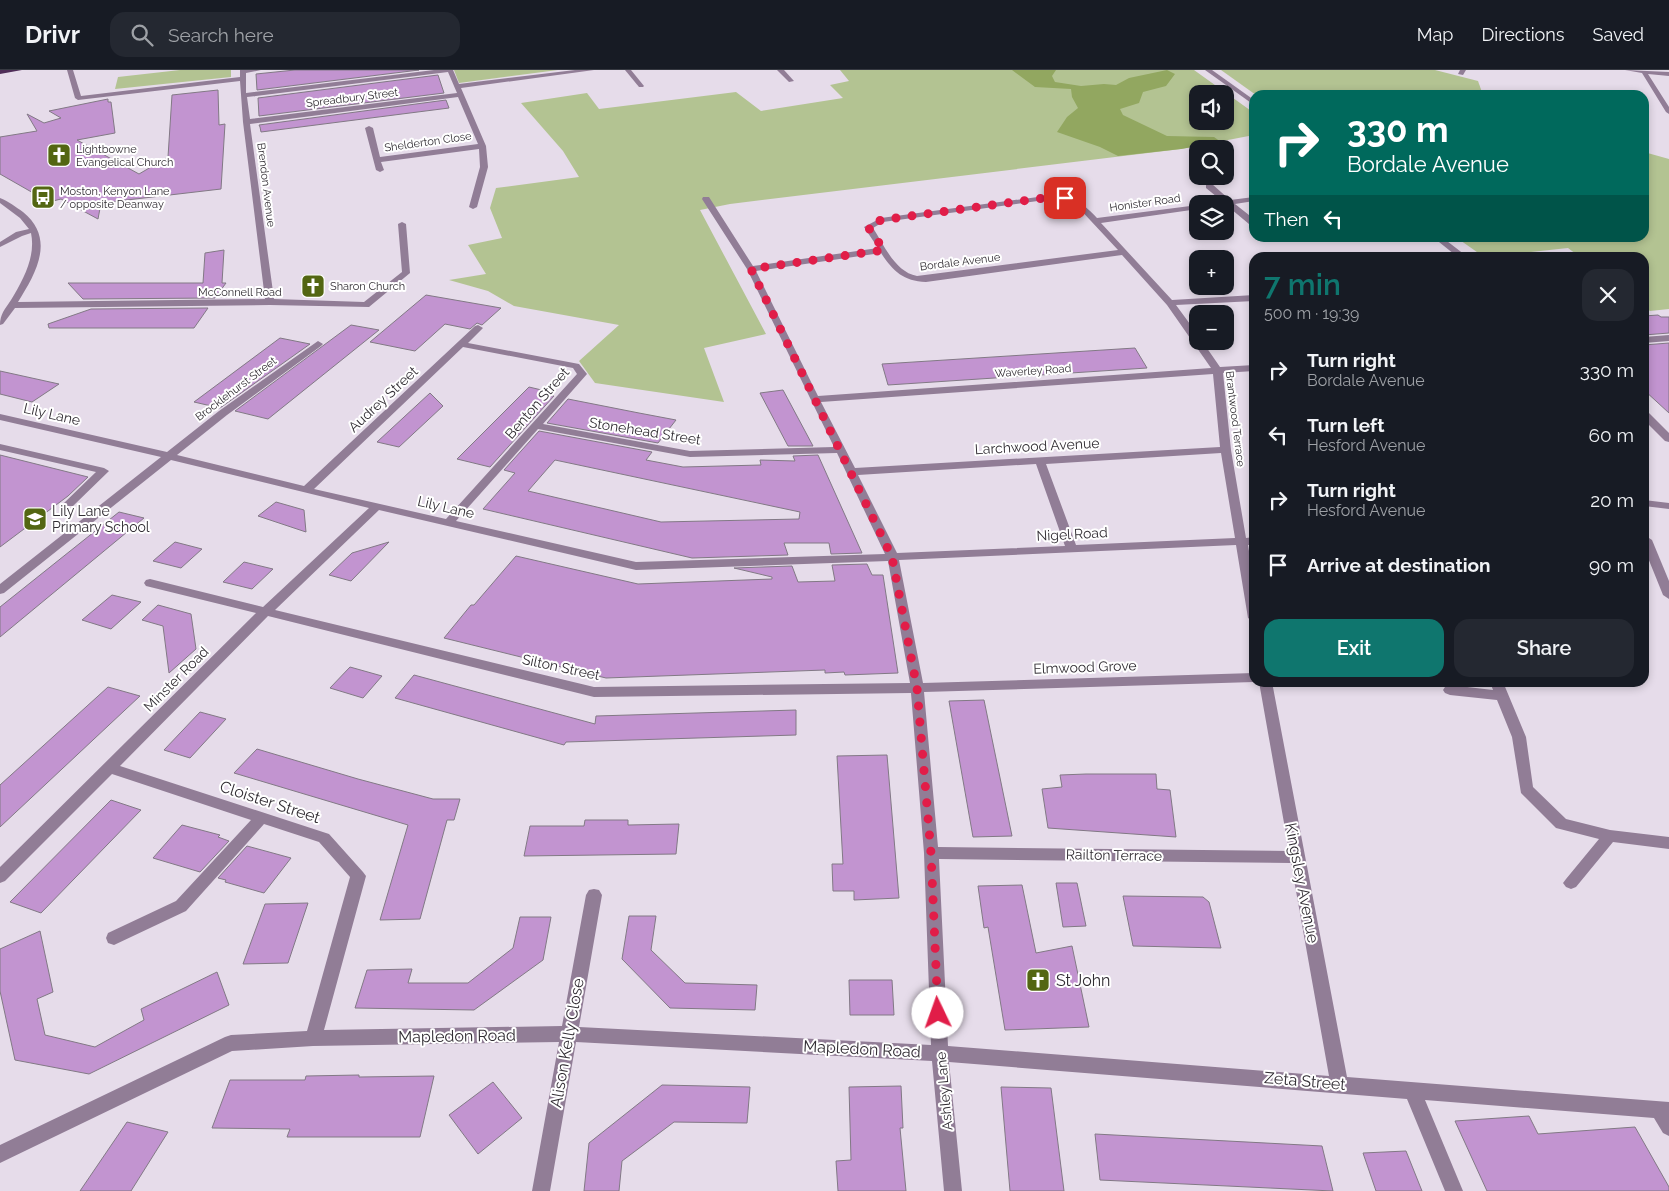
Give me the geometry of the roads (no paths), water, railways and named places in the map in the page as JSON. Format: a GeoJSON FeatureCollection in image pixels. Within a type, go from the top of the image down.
{"type":"FeatureCollection","features":[{"type":"Feature","properties":{"kind":"main road"},"geometry":{"type":"LineString","coordinates":[[0,72],[19,70]]}},
{"type":"Feature","properties":{"kind":"street"},"geometry":{"type":"LineString","coordinates":[[70,70],[78,98],[243,74],[258,70]]}},
{"type":"Feature","properties":{"kind":"street"},"geometry":{"type":"LineString","coordinates":[[243,96],[450,70],[482,146],[484,166],[473,208]]}},
{"type":"Feature","properties":{"kind":"street"},"geometry":{"type":"LineString","coordinates":[[457,86],[590,70]]}},
{"type":"Feature","properties":{"kind":"street"},"geometry":{"type":"LineString","coordinates":[[628,70],[641,86]]}},
{"type":"Feature","properties":{"kind":"street"},"geometry":{"type":"LineString","coordinates":[[780,70],[791,81]]}},
{"type":"Feature","properties":{"kind":"street"},"geometry":{"type":"LineString","coordinates":[[1208,70],[1249,99]]}},
{"type":"Feature","properties":{"kind":"street"},"geometry":{"type":"LineString","coordinates":[[1628,70],[1669,74]]}},
{"type":"Feature","properties":{"kind":"street"},"geometry":{"type":"LineString","coordinates":[[1644,72],[1669,112]]}},
{"type":"Feature","properties":{"kind":"street","name":"Brendon Avenue"},"geometry":{"type":"LineString","coordinates":[[243,74],[246,122],[270,302]]}},
{"type":"Feature","properties":{"kind":"street","name":"Spreadbury Street"},"geometry":{"type":"LineString","coordinates":[[246,122],[460,95]]}},
{"type":"Feature","properties":{"kind":"street","name":"Shelderton Close"},"geometry":{"type":"LineString","coordinates":[[369,128],[380,170]]}},
{"type":"Feature","properties":{"kind":"street","name":"Shelderton Close"},"geometry":{"type":"LineString","coordinates":[[377,160],[482,146]]}},
{"type":"Feature","properties":{"kind":"street"},"geometry":{"type":"LineString","coordinates":[[1209,186],[1220,195]]}},
{"type":"Feature","properties":{"kind":"street","name":"Bordale Avenue"},"geometry":{"type":"LineString","coordinates":[[1096,221],[1080,204],[1065,198],[1054,197],[899,217],[881,220],[868,227],[899,273],[918,279],[1124,252]]}},
{"type":"Feature","properties":{"kind":"street","name":"Ashley Lane"},"geometry":{"type":"LineString","coordinates":[[706,199],[751,269],[892,557],[917,688],[931,853],[940,1053],[953,1191]]}},
{"type":"Feature","properties":{"kind":"street"},"geometry":{"type":"LineString","coordinates":[[0,200],[20,214],[34,230],[38,246],[34,264],[13,305],[0,322]]}},
{"type":"Feature","properties":{"kind":"street"},"geometry":{"type":"LineString","coordinates":[[1234,201],[1249,200]]}},
{"type":"Feature","properties":{"kind":"street"},"geometry":{"type":"LineString","coordinates":[[1234,206],[1249,219]]}},
{"type":"Feature","properties":{"kind":"street","name":"Honister Road"},"geometry":{"type":"LineString","coordinates":[[1096,221],[1189,208]]}},
{"type":"Feature","properties":{"kind":"street","name":"Brantwood Terrace"},"geometry":{"type":"LineString","coordinates":[[1096,221],[1170,303],[1218,371],[1226,450],[1240,542]]}},
{"type":"Feature","properties":{"kind":"street","name":"McConnell Road"},"geometry":{"type":"LineString","coordinates":[[13,305],[270,302],[366,305],[406,273],[402,224]]}},
{"type":"Feature","properties":{"kind":"street"},"geometry":{"type":"LineString","coordinates":[[0,245],[20,234],[34,230]]}},
{"type":"Feature","properties":{"kind":"street"},"geometry":{"type":"LineString","coordinates":[[1444,242],[1458,252]]}},
{"type":"Feature","properties":{"kind":"street"},"geometry":{"type":"LineString","coordinates":[[751,269],[884,250]]}},
{"type":"Feature","properties":{"kind":"street"},"geometry":{"type":"LineString","coordinates":[[1170,303],[1249,298]]}},
{"type":"Feature","properties":{"kind":"street","name":"Audrey Street"},"geometry":{"type":"LineString","coordinates":[[306,490],[478,328]]}},
{"type":"Feature","properties":{"kind":"street"},"geometry":{"type":"LineString","coordinates":[[1649,340],[1669,338]]}},
{"type":"Feature","properties":{"kind":"street","name":"Brocklehurst Street"},"geometry":{"type":"LineString","coordinates":[[0,590],[170,456],[318,344]]}},
{"type":"Feature","properties":{"kind":"street","name":"Benton Street"},"geometry":{"type":"LineString","coordinates":[[449,522],[582,374],[576,366],[461,344]]}},
{"type":"Feature","properties":{"kind":"street","name":"Waverley Road"},"geometry":{"type":"LineString","coordinates":[[815,400],[1249,368]]}},
{"type":"Feature","properties":{"kind":"street"},"geometry":{"type":"LineString","coordinates":[[1649,419],[1669,439]]}},
{"type":"Feature","properties":{"kind":"street","name":"Lily Lane"},"geometry":{"type":"LineString","coordinates":[[3,421],[170,456],[376,507],[449,522],[636,566],[892,557]]}},
{"type":"Feature","properties":{"kind":"street","name":"Stonehead Street"},"geometry":{"type":"LineString","coordinates":[[536,426],[690,454],[839,450]]}},
{"type":"Feature","properties":{"kind":"street"},"geometry":{"type":"LineString","coordinates":[[0,447],[104,471],[68,504]]}},
{"type":"Feature","properties":{"kind":"street","name":"Larchwood Avenue"},"geometry":{"type":"LineString","coordinates":[[850,472],[1226,450]]}},
{"type":"Feature","properties":{"kind":"street"},"geometry":{"type":"LineString","coordinates":[[1040,461],[1072,549]]}},
{"type":"Feature","properties":{"kind":"street"},"geometry":{"type":"LineString","coordinates":[[1649,504],[1669,506]]}},
{"type":"Feature","properties":{"kind":"street","name":"Minster Road"},"geometry":{"type":"LineString","coordinates":[[0,877],[266,611],[376,507]]}},
{"type":"Feature","properties":{"kind":"street","name":"Nigel Road"},"geometry":{"type":"LineString","coordinates":[[892,557],[1249,541]]}},
{"type":"Feature","properties":{"kind":"street"},"geometry":{"type":"LineString","coordinates":[[1240,542],[1249,591]]}},
{"type":"Feature","properties":{"kind":"street"},"geometry":{"type":"LineString","coordinates":[[1649,547],[1669,595]]}},
{"type":"Feature","properties":{"kind":"street","name":"Silton Street"},"geometry":{"type":"LineString","coordinates":[[150,583],[594,692],[917,688]]}},
{"type":"Feature","properties":{"kind":"street","name":"Elmwood Grove"},"geometry":{"type":"LineString","coordinates":[[917,688],[1249,678]]}},
{"type":"Feature","properties":{"kind":"street","name":"Kingsley Avenue"},"geometry":{"type":"LineString","coordinates":[[1266,687],[1340,1083]]}},
{"type":"Feature","properties":{"kind":"street"},"geometry":{"type":"LineString","coordinates":[[1498,687],[1520,736],[1526,789],[1561,824],[1610,836],[1669,843]]}},
{"type":"Feature","properties":{"kind":"street"},"geometry":{"type":"LineString","coordinates":[[1450,690],[1502,696]]}},
{"type":"Feature","properties":{"kind":"street","name":"Cloister Street"},"geometry":{"type":"LineString","coordinates":[[111,768],[324,838],[358,876],[313,1038]]}},
{"type":"Feature","properties":{"kind":"street"},"geometry":{"type":"LineString","coordinates":[[114,938],[181,906],[262,817]]}},
{"type":"Feature","properties":{"kind":"street"},"geometry":{"type":"LineString","coordinates":[[1571,883],[1610,836]]}},
{"type":"Feature","properties":{"kind":"street","name":"Railton Terrace"},"geometry":{"type":"LineString","coordinates":[[931,853],[1297,857]]}},
{"type":"Feature","properties":{"kind":"street","name":"Alison Kelly Close"},"geometry":{"type":"LineString","coordinates":[[541,1191],[594,895]]}},
{"type":"Feature","properties":{"kind":"street","name":"Mapledon Road"},"geometry":{"type":"LineString","coordinates":[[0,1154],[231,1043],[313,1038],[569,1034],[940,1053]]}},
{"type":"Feature","properties":{"kind":"street","name":"Zeta Street"},"geometry":{"type":"LineString","coordinates":[[940,1053],[1340,1083],[1665,1111]]}},
{"type":"Feature","properties":{"kind":"street"},"geometry":{"type":"LineString","coordinates":[[1412,1090],[1454,1191]]}},
{"type":"Feature","properties":{"kind":"street"},"geometry":{"type":"LineString","coordinates":[[1665,1111],[1669,1127]]}},
{"type":"Feature","properties":{"kind":"place","name":"Lightbowne Evangelical Church"},"geometry":{"type":"Point","coordinates":[59,155]}},
{"type":"Feature","properties":{"kind":"place","name":"Moston, Kenyon Lane / opposite Deanway"},"geometry":{"type":"Point","coordinates":[43,197]}},
{"type":"Feature","properties":{"kind":"place","name":"Sharon Church"},"geometry":{"type":"Point","coordinates":[313,286]}},
{"type":"Feature","properties":{"kind":"place","name":"Lily Lane Primary School"},"geometry":{"type":"Point","coordinates":[35,519]}},
{"type":"Feature","properties":{"kind":"place","name":"St John"},"geometry":{"type":"Point","coordinates":[1038,980]}}]}
